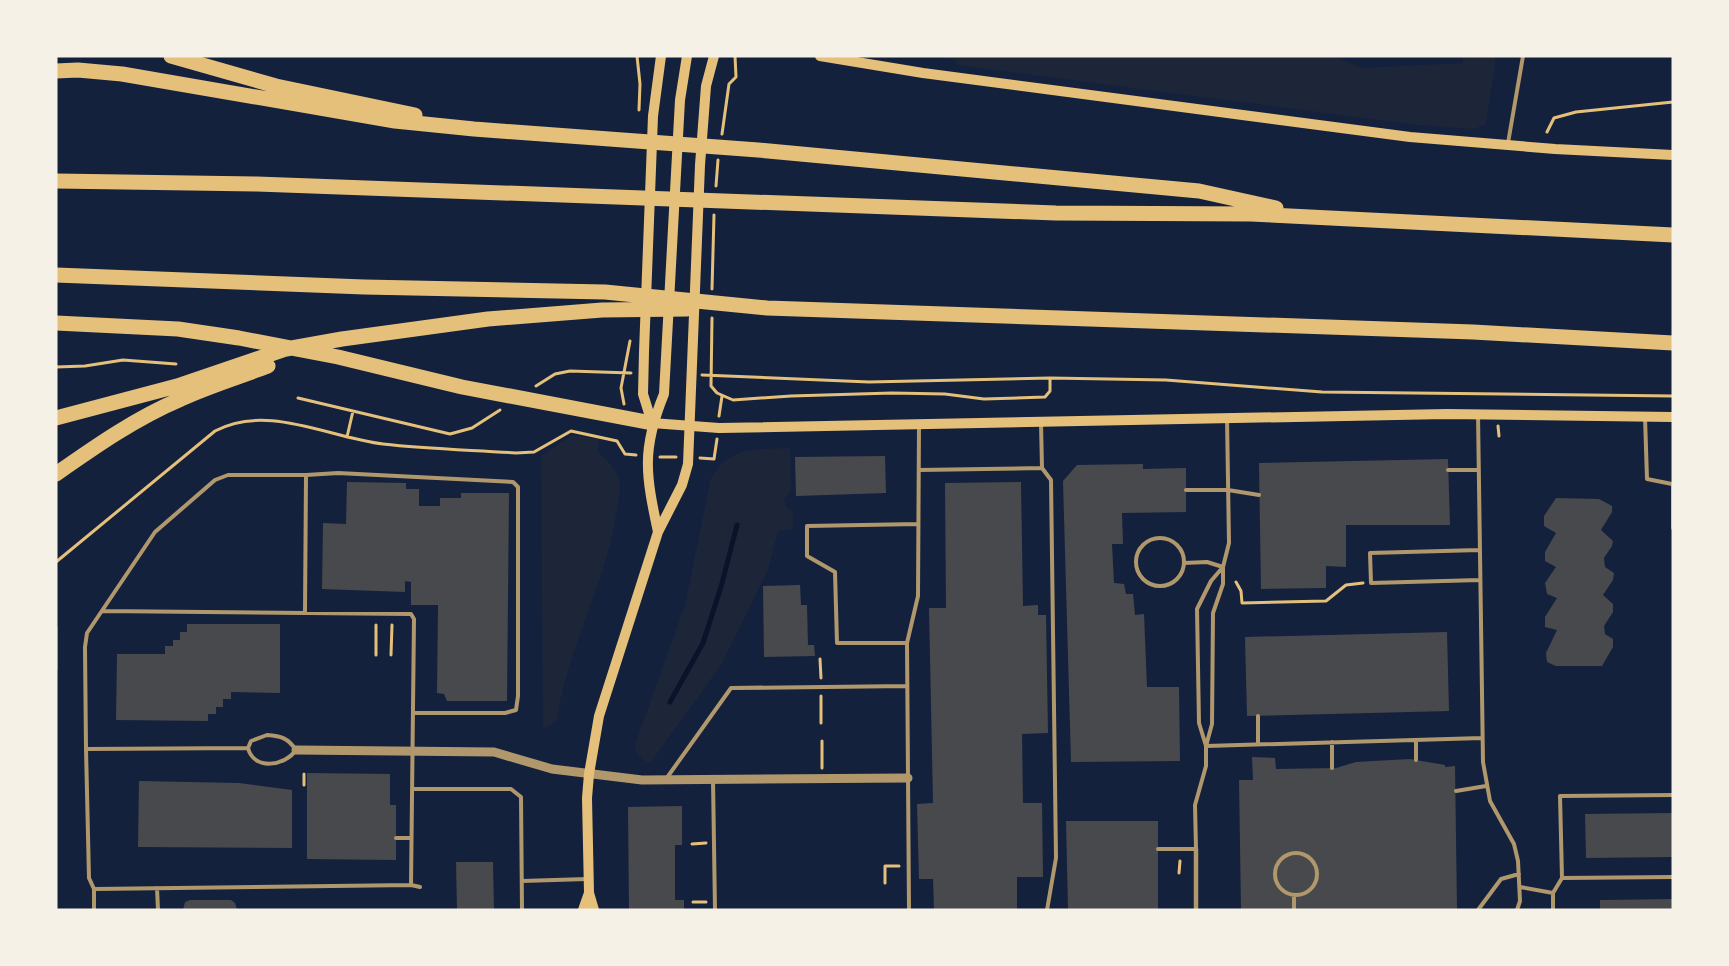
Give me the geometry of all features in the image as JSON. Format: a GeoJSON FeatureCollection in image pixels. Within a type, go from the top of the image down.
{"type":"FeatureCollection","features":[{"type":"Feature","properties":{"kind":"highway"},"geometry":{"type":"LineString","coordinates":[[172,56],[276,86],[395,110],[474,129]]}},
{"type":"Feature","properties":{"kind":"highway"},"geometry":{"type":"LineString","coordinates":[[56,71],[78,70],[122,74],[395,121],[474,129],[758,150],[1199,191],[1317,218]]}},
{"type":"Feature","properties":{"kind":"highway"},"geometry":{"type":"LineString","coordinates":[[56,181],[257,184],[1046,213],[1251,214],[1673,235]]}},
{"type":"Feature","properties":{"kind":"highway"},"geometry":{"type":"LineString","coordinates":[[56,276],[355,287],[605,292],[767,308]]}},
{"type":"Feature","properties":{"kind":"highway"},"geometry":{"type":"LineString","coordinates":[[56,474],[112,435],[153,412],[266,361],[286,349],[342,339],[488,319],[602,310],[767,308],[1473,332],[1673,342]]}},
{"type":"Feature","properties":{"kind":"highway"},"geometry":{"type":"LineString","coordinates":[[56,323],[178,329],[239,338],[338,357],[462,387],[652,423]]}},
{"type":"Feature","properties":{"kind":"highway"},"geometry":{"type":"LineString","coordinates":[[56,418],[266,361]]}},
{"type":"Feature","properties":{"kind":"main road"},"geometry":{"type":"LineString","coordinates":[[652,423],[644,394],[644,352],[653,116],[661,56]]}},
{"type":"Feature","properties":{"kind":"main road"},"geometry":{"type":"LineString","coordinates":[[658,532],[648,485],[647,456],[652,423],[664,394],[680,100],[687,56]]}},
{"type":"Feature","properties":{"kind":"main road"},"geometry":{"type":"LineString","coordinates":[[594,910],[589,893],[589,774],[599,716],[658,532],[682,484],[688,458],[700,165],[706,86],[714,56]]}},
{"type":"Feature","properties":{"kind":"main road"},"geometry":{"type":"LineString","coordinates":[[820,56],[923,73],[1410,137],[1673,155]]}},
{"type":"Feature","properties":{"kind":"main road"},"geometry":{"type":"LineString","coordinates":[[652,423],[722,428],[1478,414],[1673,417]]}},
{"type":"Feature","properties":{"kind":"main road"},"geometry":{"type":"LineString","coordinates":[[583,910],[589,893]]}},
{"type":"Feature","properties":{"kind":"street"},"geometry":{"type":"LineString","coordinates":[[296,750],[494,752],[552,769],[666,780],[908,778]]}},
{"type":"Feature","properties":{"kind":"street"},"geometry":{"type":"LineString","coordinates":[[1196,849],[1196,910]]}},
{"type":"Feature","properties":{"kind":"lane"},"geometry":{"type":"LineString","coordinates":[[1508,145],[1523,56]]}},
{"type":"Feature","properties":{"kind":"lane"},"geometry":{"type":"LineString","coordinates":[[1478,414],[1482,738],[1486,786],[1494,812],[1514,844],[1520,887],[1517,910]]}},
{"type":"Feature","properties":{"kind":"lane"},"geometry":{"type":"LineString","coordinates":[[1645,417],[1647,479],[1672,484],[1673,528]]}},
{"type":"Feature","properties":{"kind":"lane"},"geometry":{"type":"LineString","coordinates":[[1158,849],[1196,849],[1195,805],[1206,766],[1206,746],[1212,724],[1213,613],[1223,584],[1223,567],[1229,544],[1227,418]]}},
{"type":"Feature","properties":{"kind":"lane"},"geometry":{"type":"LineString","coordinates":[[1041,422],[1042,468],[1051,480],[1056,803],[1056,858],[1047,910]]}},
{"type":"Feature","properties":{"kind":"lane"},"geometry":{"type":"LineString","coordinates":[[909,910],[907,643],[918,596],[919,425]]}},
{"type":"Feature","properties":{"kind":"lane"},"geometry":{"type":"LineString","coordinates":[[919,470],[1042,468]]}},
{"type":"Feature","properties":{"kind":"lane"},"geometry":{"type":"LineString","coordinates":[[1448,470],[1478,470]]}},
{"type":"Feature","properties":{"kind":"lane"},"geometry":{"type":"LineString","coordinates":[[94,910],[94,889],[89,878],[85,647],[87,633],[155,532],[215,480],[228,475],[338,473],[513,482],[518,487],[518,696],[516,710],[506,713],[414,713]]}},
{"type":"Feature","properties":{"kind":"lane"},"geometry":{"type":"LineString","coordinates":[[305,612],[306,475]]}},
{"type":"Feature","properties":{"kind":"lane"},"geometry":{"type":"LineString","coordinates":[[1186,490],[1228,490],[1259,495]]}},
{"type":"Feature","properties":{"kind":"lane"},"geometry":{"type":"LineString","coordinates":[[907,643],[837,643],[835,572],[807,556],[807,526],[918,524]]}},
{"type":"Feature","properties":{"kind":"lane"},"geometry":{"type":"LineString","coordinates":[[1160,538],[1174,543],[1183,555],[1184,563],[1179,578],[1165,585],[1158,586],[1150,583],[1139,573],[1137,557],[1145,544],[1160,538]]}},
{"type":"Feature","properties":{"kind":"lane"},"geometry":{"type":"LineString","coordinates":[[1479,550],[1370,553],[1371,583],[1480,580]]}},
{"type":"Feature","properties":{"kind":"lane"},"geometry":{"type":"LineString","coordinates":[[1184,563],[1207,562],[1223,567]]}},
{"type":"Feature","properties":{"kind":"lane"},"geometry":{"type":"LineString","coordinates":[[1206,746],[1199,723],[1197,610],[1211,581],[1223,567]]}},
{"type":"Feature","properties":{"kind":"lane"},"geometry":{"type":"LineString","coordinates":[[102,611],[410,614],[414,619],[414,789],[410,796],[411,885]]}},
{"type":"Feature","properties":{"kind":"lane"},"geometry":{"type":"LineString","coordinates":[[666,780],[731,688],[907,686]]}},
{"type":"Feature","properties":{"kind":"lane"},"geometry":{"type":"LineString","coordinates":[[1258,716],[1258,744]]}},
{"type":"Feature","properties":{"kind":"lane"},"geometry":{"type":"LineString","coordinates":[[267,735],[284,737],[296,750],[284,761],[266,764],[256,761],[250,756],[248,748],[251,742],[267,735]]}},
{"type":"Feature","properties":{"kind":"lane"},"geometry":{"type":"LineString","coordinates":[[1206,746],[1482,738]]}},
{"type":"Feature","properties":{"kind":"lane"},"geometry":{"type":"LineString","coordinates":[[1416,740],[1416,760]]}},
{"type":"Feature","properties":{"kind":"lane"},"geometry":{"type":"LineString","coordinates":[[1332,742],[1332,768]]}},
{"type":"Feature","properties":{"kind":"lane"},"geometry":{"type":"LineString","coordinates":[[86,749],[248,748]]}},
{"type":"Feature","properties":{"kind":"lane"},"geometry":{"type":"LineString","coordinates":[[713,780],[715,910]]}},
{"type":"Feature","properties":{"kind":"lane"},"geometry":{"type":"LineString","coordinates":[[1456,791],[1486,786]]}},
{"type":"Feature","properties":{"kind":"lane"},"geometry":{"type":"LineString","coordinates":[[414,789],[511,789],[521,797],[522,910]]}},
{"type":"Feature","properties":{"kind":"lane"},"geometry":{"type":"LineString","coordinates":[[1553,910],[1553,893],[1562,878],[1560,796],[1673,795]]}},
{"type":"Feature","properties":{"kind":"lane"},"geometry":{"type":"LineString","coordinates":[[396,838],[410,838]]}},
{"type":"Feature","properties":{"kind":"lane"},"geometry":{"type":"LineString","coordinates":[[1297,853],[1312,860],[1317,876],[1310,891],[1294,896],[1279,888],[1274,873],[1282,858],[1297,853]]}},
{"type":"Feature","properties":{"kind":"lane"},"geometry":{"type":"LineString","coordinates":[[1478,910],[1501,879],[1519,874]]}},
{"type":"Feature","properties":{"kind":"lane"},"geometry":{"type":"LineString","coordinates":[[1562,878],[1673,877]]}},
{"type":"Feature","properties":{"kind":"lane"},"geometry":{"type":"LineString","coordinates":[[522,881],[589,879]]}},
{"type":"Feature","properties":{"kind":"lane"},"geometry":{"type":"LineString","coordinates":[[94,889],[411,885],[420,887]]}},
{"type":"Feature","properties":{"kind":"lane"},"geometry":{"type":"LineString","coordinates":[[1520,887],[1553,893]]}},
{"type":"Feature","properties":{"kind":"lane"},"geometry":{"type":"LineString","coordinates":[[157,888],[158,910]]}},
{"type":"Feature","properties":{"kind":"lane"},"geometry":{"type":"LineString","coordinates":[[1294,896],[1294,910]]}},
{"type":"Feature","properties":{"kind":"path"},"geometry":{"type":"LineString","coordinates":[[637,56],[640,84],[639,113]]}},
{"type":"Feature","properties":{"kind":"path"},"geometry":{"type":"LineString","coordinates":[[722,136],[729,84],[736,77],[735,56]]}},
{"type":"Feature","properties":{"kind":"path"},"geometry":{"type":"LineString","coordinates":[[1546,132],[1554,118],[1576,112],[1673,102]]}},
{"type":"Feature","properties":{"kind":"path"},"geometry":{"type":"LineString","coordinates":[[716,192],[719,155]]}},
{"type":"Feature","properties":{"kind":"path"},"geometry":{"type":"LineString","coordinates":[[712,297],[714,211]]}},
{"type":"Feature","properties":{"kind":"path"},"geometry":{"type":"LineString","coordinates":[[712,317],[713,390],[721,397],[733,400],[892,393],[944,394],[984,399],[1045,397],[1050,391],[1050,378]]}},
{"type":"Feature","properties":{"kind":"path"},"geometry":{"type":"LineString","coordinates":[[624,404],[621,388],[630,340]]}},
{"type":"Feature","properties":{"kind":"path"},"geometry":{"type":"LineString","coordinates":[[56,366],[85,366],[131,360],[176,364]]}},
{"type":"Feature","properties":{"kind":"path"},"geometry":{"type":"LineString","coordinates":[[532,389],[555,374],[570,371],[639,373]]}},
{"type":"Feature","properties":{"kind":"path"},"geometry":{"type":"LineString","coordinates":[[698,375],[869,382],[1050,378],[1166,380],[1322,392],[1673,396]]}},
{"type":"Feature","properties":{"kind":"path"},"geometry":{"type":"LineString","coordinates":[[1498,393],[1498,400]]}},
{"type":"Feature","properties":{"kind":"path"},"geometry":{"type":"LineString","coordinates":[[298,398],[450,434],[463,432],[501,409]]}},
{"type":"Feature","properties":{"kind":"path"},"geometry":{"type":"LineString","coordinates":[[347,437],[353,411]]}},
{"type":"Feature","properties":{"kind":"path"},"geometry":{"type":"LineString","coordinates":[[56,562],[223,426],[252,422],[296,423],[347,437],[384,444],[526,453],[540,450],[564,433],[571,431],[617,439],[625,454],[714,459]]}},
{"type":"Feature","properties":{"kind":"path"},"geometry":{"type":"LineString","coordinates":[[1236,582],[1241,590],[1242,603],[1326,601],[1346,585],[1371,583]]}},
{"type":"Feature","properties":{"kind":"path"},"geometry":{"type":"LineString","coordinates":[[376,625],[376,654]]}},
{"type":"Feature","properties":{"kind":"path"},"geometry":{"type":"LineString","coordinates":[[391,655],[392,625]]}},
{"type":"Feature","properties":{"kind":"path"},"geometry":{"type":"LineString","coordinates":[[820,659],[821,678]]}},
{"type":"Feature","properties":{"kind":"path"},"geometry":{"type":"LineString","coordinates":[[821,696],[821,723]]}},
{"type":"Feature","properties":{"kind":"path"},"geometry":{"type":"LineString","coordinates":[[822,741],[822,768]]}},
{"type":"Feature","properties":{"kind":"path"},"geometry":{"type":"LineString","coordinates":[[304,774],[304,785]]}},
{"type":"Feature","properties":{"kind":"path"},"geometry":{"type":"LineString","coordinates":[[692,844],[706,843]]}},
{"type":"Feature","properties":{"kind":"path"},"geometry":{"type":"LineString","coordinates":[[1179,873],[1180,861]]}},
{"type":"Feature","properties":{"kind":"path"},"geometry":{"type":"LineString","coordinates":[[885,883],[885,866],[909,866]]}},
{"type":"Feature","properties":{"kind":"path"},"geometry":{"type":"LineString","coordinates":[[693,902],[706,902]]}},
{"type":"Feature","properties":{"kind":"shaded area"},"geometry":{"type":"Polygon","coordinates":[[[936,56],[1333,56],[1361,68],[1462,63],[1463,56],[1496,56],[1486,124],[1474,129],[1418,125],[957,65],[955,60],[936,56]]]}},
{"type":"Feature","properties":{"kind":"shaded area"},"geometry":{"type":"Polygon","coordinates":[[[572,435],[599,439],[598,452],[618,476],[620,494],[610,545],[570,664],[556,721],[543,730],[541,456],[572,435]]]}},
{"type":"Feature","properties":{"kind":"shaded area"},"geometry":{"type":"Polygon","coordinates":[[[790,448],[791,491],[784,499],[786,507],[793,511],[793,530],[778,531],[768,570],[721,665],[651,762],[645,761],[636,753],[635,745],[685,605],[711,478],[727,460],[745,451],[790,448]]]}},
{"type":"Feature","properties":{"kind":"building"},"geometry":{"type":"Polygon","coordinates":[[[885,456],[886,493],[796,496],[795,457],[885,456]]]}},
{"type":"Feature","properties":{"kind":"building"},"geometry":{"type":"Polygon","coordinates":[[[1448,459],[1450,525],[1346,525],[1346,567],[1326,566],[1326,588],[1261,589],[1259,463],[1448,459]]]}},
{"type":"Feature","properties":{"kind":"building"},"geometry":{"type":"Polygon","coordinates":[[[1143,464],[1143,469],[1186,468],[1186,512],[1122,513],[1123,544],[1112,544],[1114,583],[1124,584],[1126,594],[1133,594],[1135,615],[1144,614],[1147,687],[1179,687],[1180,761],[1071,762],[1063,481],[1077,465],[1143,464]]]}},
{"type":"Feature","properties":{"kind":"building"},"geometry":{"type":"Polygon","coordinates":[[[347,482],[406,483],[406,489],[419,489],[419,506],[440,506],[440,498],[461,498],[461,493],[509,493],[507,701],[447,701],[444,694],[437,693],[438,605],[411,605],[411,582],[405,581],[405,592],[322,589],[323,523],[346,524],[347,482]]]}},
{"type":"Feature","properties":{"kind":"building"},"geometry":{"type":"Polygon","coordinates":[[[1021,482],[1023,606],[1038,605],[1038,615],[1046,615],[1048,733],[1022,734],[1023,803],[1042,803],[1043,877],[1017,877],[1017,910],[934,910],[933,879],[919,879],[917,804],[933,803],[929,608],[946,608],[945,483],[1021,482]]]}},
{"type":"Feature","properties":{"kind":"building"},"geometry":{"type":"Polygon","coordinates":[[[1556,498],[1599,499],[1612,506],[1612,512],[1601,530],[1613,541],[1604,558],[1605,567],[1614,573],[1613,580],[1603,595],[1613,604],[1613,612],[1604,626],[1605,634],[1613,639],[1613,647],[1602,666],[1556,666],[1547,662],[1546,653],[1557,630],[1545,627],[1545,617],[1557,598],[1547,594],[1545,583],[1556,567],[1545,561],[1545,552],[1556,533],[1544,526],[1544,516],[1556,498]]]}},
{"type":"Feature","properties":{"kind":"building"},"geometry":{"type":"Polygon","coordinates":[[[800,585],[801,605],[807,605],[808,645],[814,645],[815,656],[764,657],[763,586],[800,585]]]}},
{"type":"Feature","properties":{"kind":"building"},"geometry":{"type":"Polygon","coordinates":[[[187,624],[280,624],[280,693],[231,692],[231,699],[223,699],[223,707],[216,707],[216,714],[208,714],[208,721],[116,720],[117,654],[165,654],[165,646],[173,646],[173,640],[180,640],[180,632],[187,632],[187,624]]]}},
{"type":"Feature","properties":{"kind":"building"},"geometry":{"type":"Polygon","coordinates":[[[56,627],[58,627],[58,670],[56,670],[56,627]]]}},
{"type":"Feature","properties":{"kind":"building"},"geometry":{"type":"Polygon","coordinates":[[[1447,632],[1449,711],[1247,716],[1245,637],[1447,632]]]}},
{"type":"Feature","properties":{"kind":"building"},"geometry":{"type":"Polygon","coordinates":[[[1252,757],[1275,758],[1276,769],[1336,768],[1356,762],[1410,759],[1445,765],[1445,767],[1455,766],[1457,910],[1241,910],[1239,780],[1253,780],[1252,757]]]}},
{"type":"Feature","properties":{"kind":"building"},"geometry":{"type":"Polygon","coordinates":[[[307,773],[390,774],[390,805],[396,805],[396,860],[307,859],[307,773]]]}},
{"type":"Feature","properties":{"kind":"building"},"geometry":{"type":"Polygon","coordinates":[[[139,781],[239,783],[292,790],[292,848],[138,847],[139,781]]]}},
{"type":"Feature","properties":{"kind":"building"},"geometry":{"type":"Polygon","coordinates":[[[682,806],[682,845],[675,845],[675,900],[684,900],[684,910],[629,910],[628,807],[682,806]]]}},
{"type":"Feature","properties":{"kind":"building"},"geometry":{"type":"Polygon","coordinates":[[[1673,813],[1673,857],[1586,858],[1585,814],[1673,813]]]}},
{"type":"Feature","properties":{"kind":"building"},"geometry":{"type":"Polygon","coordinates":[[[1066,821],[1158,821],[1158,910],[1068,910],[1066,821]]]}},
{"type":"Feature","properties":{"kind":"building"},"geometry":{"type":"Polygon","coordinates":[[[456,862],[493,862],[494,910],[457,910],[456,862]]]}},
{"type":"Feature","properties":{"kind":"building"},"geometry":{"type":"Polygon","coordinates":[[[1673,899],[1673,910],[1600,910],[1600,900],[1673,899]]]}},
{"type":"Feature","properties":{"kind":"building"},"geometry":{"type":"Polygon","coordinates":[[[190,900],[231,900],[235,903],[237,910],[183,910],[185,902],[190,900]]]}},
{"type":"Feature","properties":{"kind":"waterway"},"geometry":{"type":"LineString","coordinates":[[670,702],[703,643],[721,587],[737,525]]}}]}
